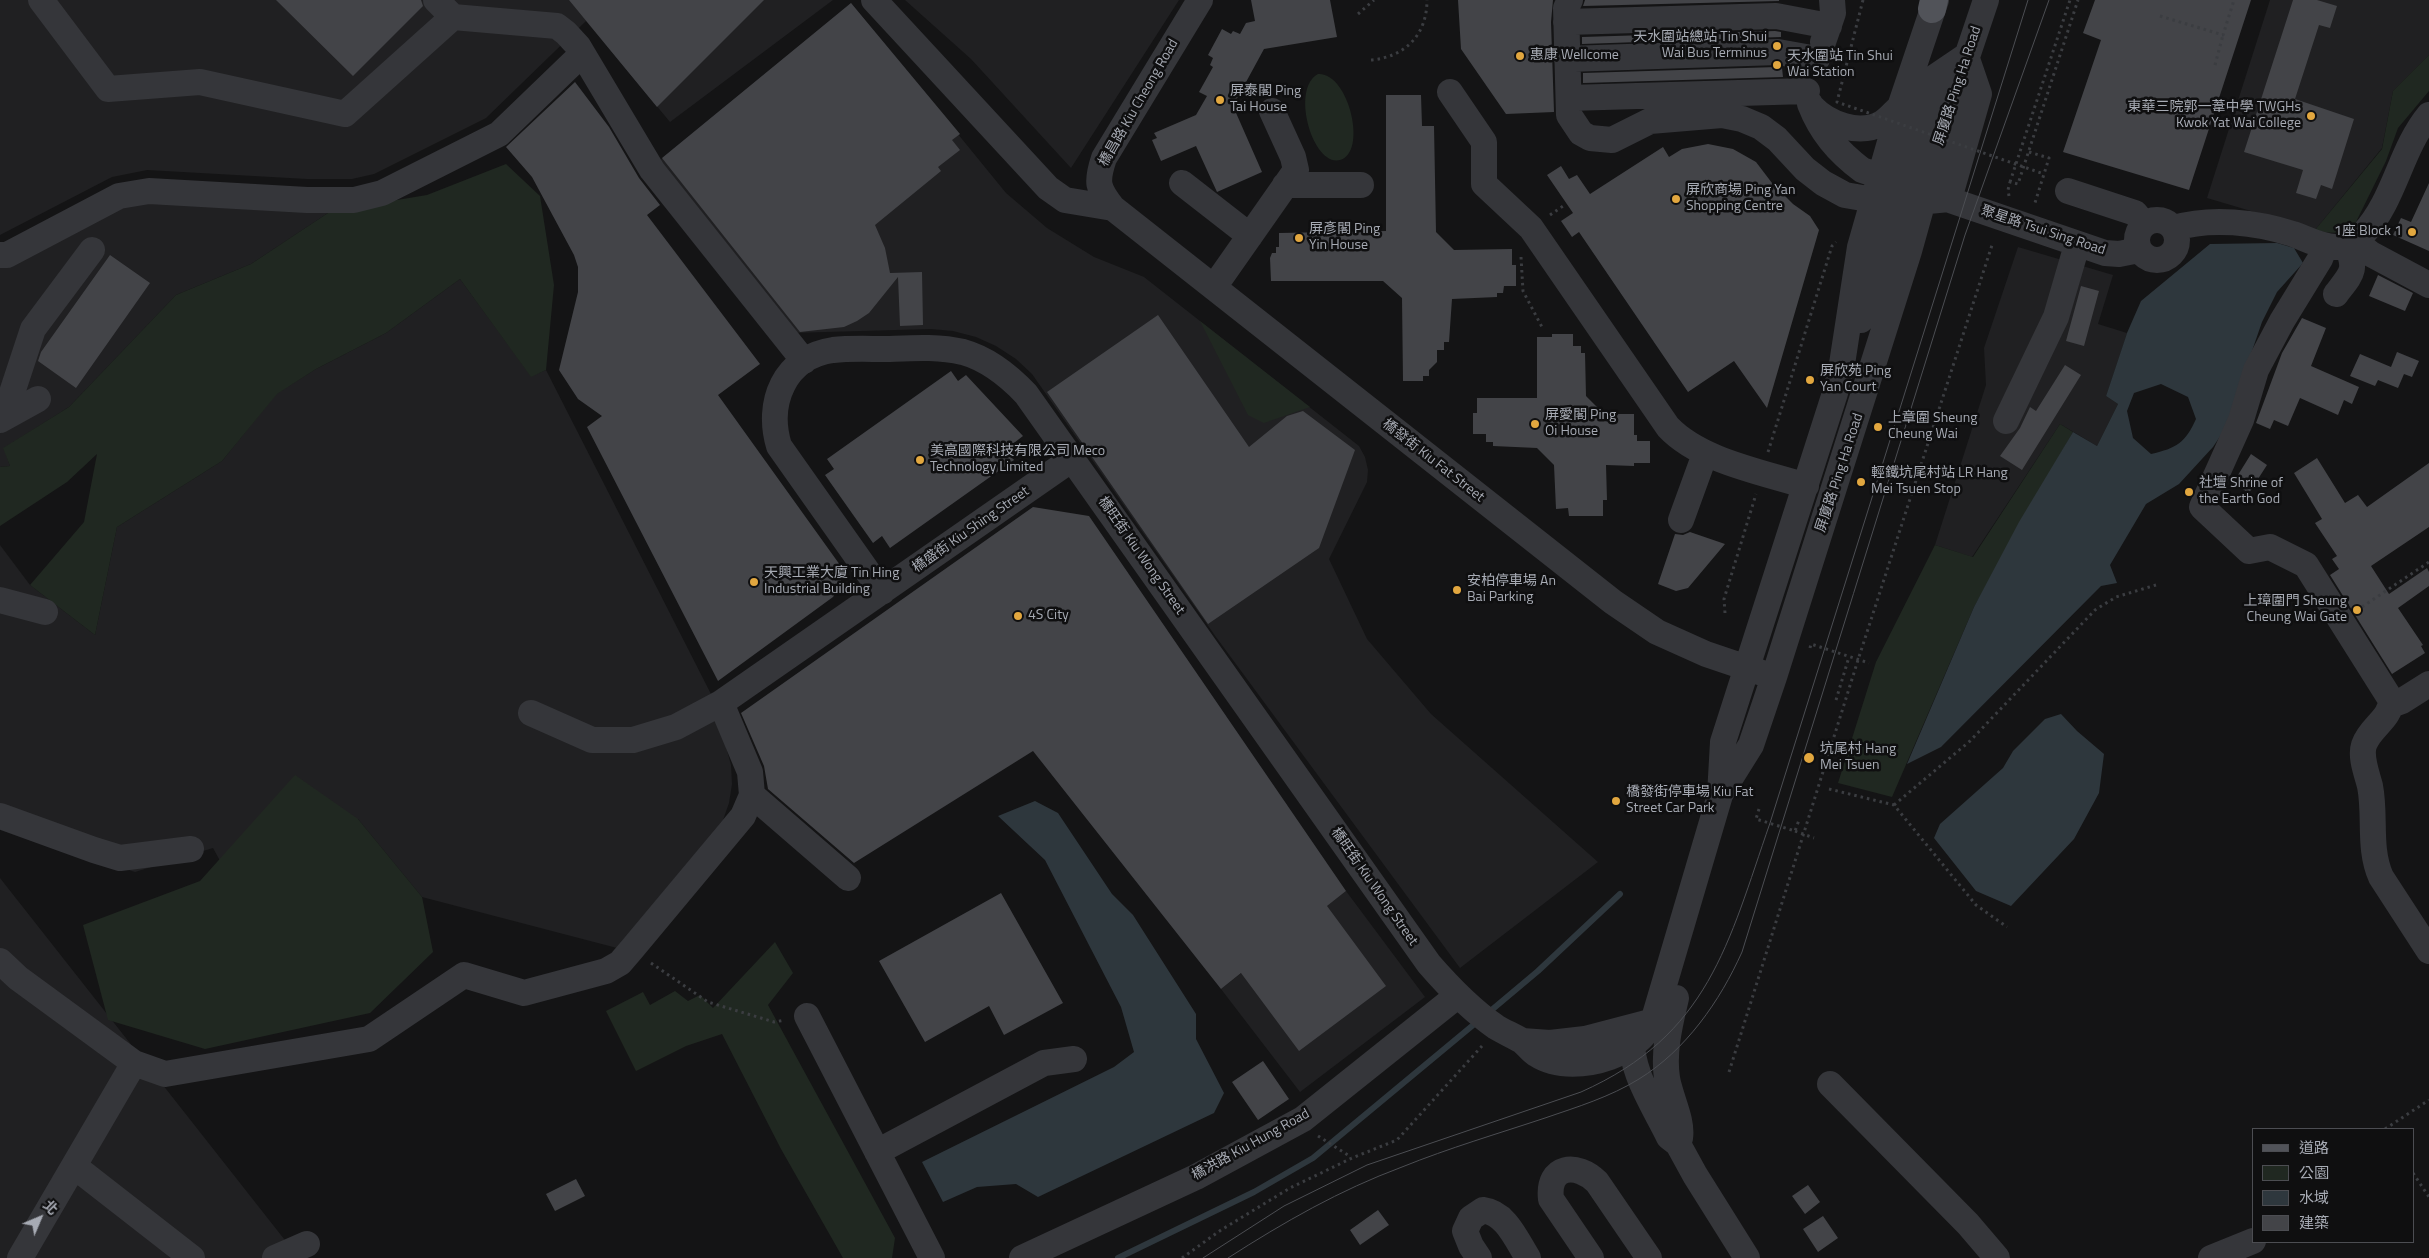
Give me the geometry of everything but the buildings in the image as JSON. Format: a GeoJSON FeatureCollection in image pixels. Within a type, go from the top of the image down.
{"type":"FeatureCollection","features":[{"type":"Feature","properties":{"kind":"street"},"geometry":{"type":"LineString","coordinates":[[41,0],[108,89],[200,82],[345,114],[444,8],[556,26],[566,33],[582,54],[652,170],[804,361]]}},
{"type":"Feature","properties":{"kind":"street"},"geometry":{"type":"LineString","coordinates":[[874,0],[1048,188],[1066,200],[1113,208]]}},
{"type":"Feature","properties":{"kind":"street","name":"橋昌路 Kiu Cheong Road"},"geometry":{"type":"LineString","coordinates":[[1113,208],[1103,195],[1097,180],[1104,158],[1200,0]]}},
{"type":"Feature","properties":{"kind":"street"},"geometry":{"type":"LineString","coordinates":[[1832,0],[1833,13],[1817,59],[1809,98],[1822,131],[1833,145],[1862,170],[1907,194]]}},
{"type":"Feature","properties":{"kind":"street","name":"屏廈路 Ping Ha Road"},"geometry":{"type":"LineString","coordinates":[[1966,56],[1986,0]]}},
{"type":"Feature","properties":{"kind":"street","name":"屏廈路 Ping Ha Road"},"geometry":{"type":"LineString","coordinates":[[1720,795],[1751,745],[1774,677],[1907,194],[1900,107],[1934,3]]}},
{"type":"Feature","properties":{"kind":"street"},"geometry":{"type":"LineString","coordinates":[[1828,26],[1776,16],[1568,11],[1569,114],[1574,124],[1586,135],[1601,140],[1622,136],[1630,129],[1650,121],[1722,115],[1742,119],[1761,127],[1777,139],[1805,169],[1823,184],[1845,195],[1907,194]]}},
{"type":"Feature","properties":{"kind":"street"},"geometry":{"type":"LineString","coordinates":[[1567,58],[1778,52],[1817,59]]}},
{"type":"Feature","properties":{"kind":"street"},"geometry":{"type":"LineString","coordinates":[[0,256],[7,256],[119,196],[149,191],[326,200],[354,200],[382,193],[499,134],[582,54]]}},
{"type":"Feature","properties":{"kind":"street"},"geometry":{"type":"LineString","coordinates":[[1966,56],[1979,94],[1907,194],[1935,77],[1966,56]]}},
{"type":"Feature","properties":{"kind":"street"},"geometry":{"type":"LineString","coordinates":[[1450,92],[1484,142],[1484,184],[1531,228],[1668,427],[1685,443],[1705,454],[1806,486]]}},
{"type":"Feature","properties":{"kind":"street"},"geometry":{"type":"LineString","coordinates":[[1569,98],[1809,98]]}},
{"type":"Feature","properties":{"kind":"street"},"geometry":{"type":"LineString","coordinates":[[1809,98],[1820,115],[1835,123],[1851,128],[1881,123],[1900,107]]}},
{"type":"Feature","properties":{"kind":"street"},"geometry":{"type":"LineString","coordinates":[[1214,288],[1296,170],[1293,158],[1272,111]]}},
{"type":"Feature","properties":{"kind":"street"},"geometry":{"type":"LineString","coordinates":[[2429,115],[2419,129],[2392,191],[2363,234],[2342,244],[2320,259],[2282,321],[2256,370],[2241,420],[2202,507],[2249,551],[2270,546],[2306,565],[2391,700],[2391,710],[2364,744],[2363,754],[2373,800],[2375,864],[2381,877],[2429,951]]}},
{"type":"Feature","properties":{"kind":"street"},"geometry":{"type":"LineString","coordinates":[[1182,184],[1250,236]]}},
{"type":"Feature","properties":{"kind":"street"},"geometry":{"type":"LineString","coordinates":[[1285,185],[1360,185]]}},
{"type":"Feature","properties":{"kind":"street"},"geometry":{"type":"LineString","coordinates":[[2068,191],[2135,213],[2144,224]]}},
{"type":"Feature","properties":{"kind":"street","name":"屏廈路 Ping Ha Road"},"geometry":{"type":"LineString","coordinates":[[1684,914],[1720,795],[1723,742],[1806,486],[1842,364],[1856,264],[1907,194]]}},
{"type":"Feature","properties":{"kind":"street","name":"聚星路 Tsui Sing Road"},"geometry":{"type":"LineString","coordinates":[[1907,194],[2105,253],[2119,254],[2139,250]]}},
{"type":"Feature","properties":{"kind":"street","name":"橋發街 Kiu Fat Street"},"geometry":{"type":"LineString","coordinates":[[1113,208],[1613,602],[1657,632],[1706,654],[1774,677]]}},
{"type":"Feature","properties":{"kind":"street"},"geometry":{"type":"LineString","coordinates":[[2160,220],[2174,228],[2177,236],[2177,245],[2172,254],[2164,260],[2154,261],[2145,257],[2139,250],[2136,241],[2138,231],[2144,224],[2160,220]]}},
{"type":"Feature","properties":{"kind":"street"},"geometry":{"type":"LineString","coordinates":[[2174,228],[2205,221],[2221,221],[2342,244],[2370,254],[2429,285]]}},
{"type":"Feature","properties":{"kind":"street"},"geometry":{"type":"LineString","coordinates":[[2006,421],[2056,317],[2077,244]]}},
{"type":"Feature","properties":{"kind":"street"},"geometry":{"type":"LineString","coordinates":[[2336,294],[2353,272],[2353,261],[2342,244]]}},
{"type":"Feature","properties":{"kind":"street"},"geometry":{"type":"LineString","coordinates":[[2,418],[33,329],[92,250]]}},
{"type":"Feature","properties":{"kind":"street","name":"橋旺街 Kiu Wong Street"},"geometry":{"type":"LineString","coordinates":[[882,592],[779,446],[774,431],[773,414],[776,399],[782,384],[792,371],[804,361],[832,350],[939,348],[964,352],[987,362],[1008,376],[1026,394],[1429,964],[1462,999],[1490,1033],[1522,1041],[1550,1043],[1646,1030]]}},
{"type":"Feature","properties":{"kind":"street"},"geometry":{"type":"LineString","coordinates":[[2,418],[38,399]]}},
{"type":"Feature","properties":{"kind":"street"},"geometry":{"type":"LineString","coordinates":[[1682,520],[1705,454]]}},
{"type":"Feature","properties":{"kind":"street","name":"橋盛街 Kiu Shing Street"},"geometry":{"type":"LineString","coordinates":[[532,713],[592,740],[634,740],[676,727],[721,703],[1072,459]]}},
{"type":"Feature","properties":{"kind":"street"},"geometry":{"type":"LineString","coordinates":[[0,600],[45,612]]}},
{"type":"Feature","properties":{"kind":"street"},"geometry":{"type":"LineString","coordinates":[[2391,704],[2402,701],[2429,684]]}},
{"type":"Feature","properties":{"kind":"street"},"geometry":{"type":"LineString","coordinates":[[0,961],[18,978],[134,1064],[165,1074],[369,1039],[464,975],[524,994],[606,971],[620,962],[632,950],[743,816],[752,795],[750,772],[721,703]]}},
{"type":"Feature","properties":{"kind":"street"},"geometry":{"type":"LineString","coordinates":[[752,795],[848,878]]}},
{"type":"Feature","properties":{"kind":"street"},"geometry":{"type":"LineString","coordinates":[[0,816],[120,858],[191,849]]}},
{"type":"Feature","properties":{"kind":"street"},"geometry":{"type":"LineString","coordinates":[[1646,1030],[1694,932],[1684,914],[1665,924],[1646,1030],[1640,1079],[1669,1137],[1678,1144],[1705,1192],[1747,1258]]}},
{"type":"Feature","properties":{"kind":"street","name":"橋洪路 Kiu Hung Road"},"geometry":{"type":"LineString","coordinates":[[1022,1258],[1196,1177],[1303,1119],[1462,999]]}},
{"type":"Feature","properties":{"kind":"street"},"geometry":{"type":"LineString","coordinates":[[806,1016],[932,1258]]}},
{"type":"Feature","properties":{"kind":"street"},"geometry":{"type":"LineString","coordinates":[[1646,1030],[1666,1068],[1670,1094],[1681,1131],[1678,1144]]}},
{"type":"Feature","properties":{"kind":"street"},"geometry":{"type":"LineString","coordinates":[[877,1152],[1044,1063],[1074,1058]]}},
{"type":"Feature","properties":{"kind":"street"},"geometry":{"type":"LineString","coordinates":[[20,1258],[134,1064]]}},
{"type":"Feature","properties":{"kind":"street"},"geometry":{"type":"LineString","coordinates":[[1830,1084],[1968,1224],[1997,1258]]}},
{"type":"Feature","properties":{"kind":"street"},"geometry":{"type":"LineString","coordinates":[[74,1166],[192,1258]]}},
{"type":"Feature","properties":{"kind":"street"},"geometry":{"type":"LineString","coordinates":[[1591,1258],[1551,1198],[1550,1187],[1558,1174],[1570,1168],[1587,1172],[1597,1182],[1649,1258]]}},
{"type":"Feature","properties":{"kind":"street"},"geometry":{"type":"LineString","coordinates":[[1479,1258],[1471,1246],[1465,1231],[1471,1218],[1483,1210],[1494,1211],[1505,1221],[1528,1258]]}},
{"type":"Feature","properties":{"kind":"street"},"geometry":{"type":"LineString","coordinates":[[2211,1258],[2252,1240]]}},
{"type":"Feature","properties":{"kind":"street"},"geometry":{"type":"LineString","coordinates":[[275,1258],[307,1244]]}},
{"type":"Feature","properties":{"kind":"path"},"geometry":{"type":"LineString","coordinates":[[1358,14],[1374,0]]}},
{"type":"Feature","properties":{"kind":"path"},"geometry":{"type":"LineString","coordinates":[[1371,60],[1396,55],[1416,38],[1426,15],[1427,0]]}},
{"type":"Feature","properties":{"kind":"path"},"geometry":{"type":"LineString","coordinates":[[1863,0],[1837,102],[2044,174]]}},
{"type":"Feature","properties":{"kind":"path"},"geometry":{"type":"LineString","coordinates":[[2015,200],[2009,196],[2010,182],[2070,0]]}},
{"type":"Feature","properties":{"kind":"path"},"geometry":{"type":"LineString","coordinates":[[2010,182],[2018,184],[2078,0]]}},
{"type":"Feature","properties":{"kind":"path"},"geometry":{"type":"LineString","coordinates":[[2215,65],[2234,0]]}},
{"type":"Feature","properties":{"kind":"path"},"geometry":{"type":"LineString","coordinates":[[2160,16],[2223,35]]}},
{"type":"Feature","properties":{"kind":"path"},"geometry":{"type":"LineString","coordinates":[[2029,152],[2048,158],[2034,206]]}},
{"type":"Feature","properties":{"kind":"path"},"geometry":{"type":"LineString","coordinates":[[2028,204],[2043,210]]}},
{"type":"Feature","properties":{"kind":"path"},"geometry":{"type":"LineString","coordinates":[[1729,1072],[1858,660],[1993,242]]}},
{"type":"Feature","properties":{"kind":"path"},"geometry":{"type":"LineString","coordinates":[[1725,613],[1724,599],[1832,246]]}},
{"type":"Feature","properties":{"kind":"path"},"geometry":{"type":"LineString","coordinates":[[2362,607],[2429,562]]}},
{"type":"Feature","properties":{"kind":"path"},"geometry":{"type":"LineString","coordinates":[[1894,805],[1970,741],[2096,610],[2116,597],[2156,585]]}},
{"type":"Feature","properties":{"kind":"path"},"geometry":{"type":"LineString","coordinates":[[1811,644],[1869,663]]}},
{"type":"Feature","properties":{"kind":"path"},"geometry":{"type":"LineString","coordinates":[[1836,700],[1849,657]]}},
{"type":"Feature","properties":{"kind":"path"},"geometry":{"type":"LineString","coordinates":[[1829,789],[1894,805],[1976,905],[2007,927]]}},
{"type":"Feature","properties":{"kind":"path"},"geometry":{"type":"LineString","coordinates":[[1759,809],[1756,819],[1814,838]]}},
{"type":"Feature","properties":{"kind":"path"},"geometry":{"type":"LineString","coordinates":[[1795,831],[1798,820]]}},
{"type":"Feature","properties":{"kind":"path"},"geometry":{"type":"LineString","coordinates":[[632,950],[708,1002],[774,1022],[806,1016]]}},
{"type":"Feature","properties":{"kind":"path"},"geometry":{"type":"LineString","coordinates":[[1182,1258],[1254,1209],[1352,1158],[1397,1140],[1490,1033]]}},
{"type":"Feature","properties":{"kind":"path"},"geometry":{"type":"LineString","coordinates":[[2387,1128],[2429,1100]]}},
{"type":"Feature","properties":{"kind":"path"},"geometry":{"type":"LineString","coordinates":[[1311,1132],[1352,1158]]}},
{"type":"Feature","properties":{"kind":"path"},"geometry":{"type":"LineString","coordinates":[[2414,1174],[2429,1197]]}},
{"type":"Feature","properties":{"kind":"shaded area"},"geometry":{"type":"Polygon","coordinates":[[[0,0],[833,0],[670,122],[586,21],[486,118],[374,174],[352,179],[307,179],[147,170],[112,177],[0,235],[0,0]]]}},
{"type":"Feature","properties":{"kind":"shaded area"},"geometry":{"type":"Polygon","coordinates":[[[905,0],[1179,0],[1071,168],[971,59],[905,0]]]}},
{"type":"Feature","properties":{"kind":"shaded area","name":"東華三院郭一葦中學 TWGHs Kwok Yat Wai College"},"geometry":{"type":"Polygon","coordinates":[[[2270,0],[2429,0],[2429,55],[2393,91],[2382,148],[2315,230],[2207,198],[2270,0]]]}},
{"type":"Feature","properties":{"kind":"shaded area"},"geometry":{"type":"Polygon","coordinates":[[[851,3],[1006,193],[1047,228],[1094,257],[1144,277],[1359,446],[1365,457],[1368,470],[1367,482],[1329,559],[1367,639],[1431,714],[1598,862],[1460,968],[1216,637],[1032,374],[1016,359],[996,346],[976,337],[953,331],[931,329],[791,333],[659,161],[851,3]]]}},
{"type":"Feature","properties":{"kind":"shaded area"},"geometry":{"type":"Polygon","coordinates":[[[150,202],[331,211],[251,264],[176,295],[69,407],[4,448],[10,466],[0,467],[0,267],[123,207],[150,202]]]}},
{"type":"Feature","properties":{"kind":"shaded area"},"geometry":{"type":"Polygon","coordinates":[[[2018,247],[2113,275],[2098,324],[2127,333],[2106,396],[2118,404],[2097,446],[2060,424],[1972,557],[1935,545],[1986,385],[1984,348],[2018,247]]]}},
{"type":"Feature","properties":{"kind":"shaded area"},"geometry":{"type":"Polygon","coordinates":[[[460,279],[531,376],[546,370],[712,696],[731,765],[732,784],[729,803],[723,820],[617,948],[422,897],[358,819],[247,910],[213,848],[135,872],[0,828],[0,545],[30,585],[95,635],[117,527],[222,461],[276,394],[316,369],[386,333],[460,279]]]}},
{"type":"Feature","properties":{"kind":"shaded area"},"geometry":{"type":"Polygon","coordinates":[[[0,878],[299,1258],[0,1258],[0,878]]]}},
{"type":"Feature","properties":{"kind":"shaded area"},"geometry":{"type":"Polygon","coordinates":[[[1346,891],[1425,997],[1300,1092],[1221,989],[1346,891]]]}},
{"type":"Feature","properties":{"kind":"green space"},"geometry":{"type":"Polygon","coordinates":[[[2429,55],[2429,91],[2398,128],[2386,161],[2356,222],[2347,229],[2337,232],[2315,230],[2382,149],[2393,91],[2429,55]]]}},
{"type":"Feature","properties":{"kind":"green space"},"geometry":{"type":"Polygon","coordinates":[[[1318,74],[1329,77],[1338,86],[1346,98],[1351,114],[1354,129],[1353,143],[1348,154],[1340,160],[1330,159],[1321,152],[1308,125],[1306,95],[1310,82],[1318,74]]]}},
{"type":"Feature","properties":{"kind":"green space"},"geometry":{"type":"Polygon","coordinates":[[[506,164],[540,196],[554,285],[546,370],[531,377],[460,279],[386,333],[316,369],[277,394],[222,461],[117,527],[95,635],[30,585],[84,522],[97,454],[67,482],[0,526],[0,467],[10,466],[3,448],[69,407],[176,295],[251,264],[331,211],[427,195],[506,164]]]}},
{"type":"Feature","properties":{"kind":"green space"},"geometry":{"type":"Polygon","coordinates":[[[1200,321],[1310,407],[1264,423],[1248,415],[1200,321]]]}},
{"type":"Feature","properties":{"kind":"green space"},"geometry":{"type":"Polygon","coordinates":[[[2060,424],[2073,432],[1974,607],[1892,797],[1838,783],[1876,662],[1935,545],[1973,557],[2060,424]]]}},
{"type":"Feature","properties":{"kind":"green space"},"geometry":{"type":"Polygon","coordinates":[[[295,775],[358,819],[422,897],[433,952],[370,1013],[205,1049],[108,1020],[83,925],[200,881],[295,775]]]}},
{"type":"Feature","properties":{"kind":"green space"},"geometry":{"type":"Polygon","coordinates":[[[775,942],[793,973],[768,1005],[895,1238],[892,1258],[843,1258],[781,1149],[722,1034],[686,1046],[636,1071],[606,1011],[643,992],[650,1005],[675,991],[688,1001],[700,995],[713,1008],[775,942]]]}},
{"type":"Feature","properties":{"kind":"water"},"geometry":{"type":"Polygon","coordinates":[[[2277,243],[2294,248],[2303,263],[2277,292],[2262,322],[2225,429],[2213,447],[2179,484],[2146,504],[2110,565],[2117,583],[2101,586],[1941,747],[1907,764],[1974,607],[2019,522],[2073,432],[2097,446],[2118,404],[2106,396],[2127,333],[2141,301],[2210,244],[2277,243]],[[2161,384],[2134,393],[2127,411],[2133,438],[2151,454],[2174,447],[2188,434],[2196,419],[2188,397],[2161,384]]]}},
{"type":"Feature","properties":{"kind":"water"},"geometry":{"type":"Polygon","coordinates":[[[2061,714],[2077,731],[2104,754],[2099,793],[2074,839],[2011,906],[1976,891],[1934,838],[1940,824],[2003,768],[2013,751],[2045,719],[2061,714]]]}},
{"type":"Feature","properties":{"kind":"water"},"geometry":{"type":"Polygon","coordinates":[[[1035,801],[1058,813],[1112,894],[1133,915],[1196,1014],[1196,1039],[1224,1093],[1214,1113],[1038,1197],[1016,1184],[977,1187],[943,1202],[922,1162],[1114,1067],[1134,1052],[1121,1007],[1045,860],[998,816],[1035,801]]]}},
{"type":"Feature","properties":{"kind":"waterway"},"geometry":{"type":"LineString","coordinates":[[1488,1013],[1538,971],[1620,894]]}},
{"type":"Feature","properties":{"kind":"waterway"},"geometry":{"type":"LineString","coordinates":[[1118,1258],[1254,1192],[1313,1158],[1478,1021]]}},
{"type":"Feature","properties":{"kind":"tram line"},"geometry":{"type":"LineString","coordinates":[[1203,1258],[1284,1206],[1367,1165],[1581,1092],[1624,1069],[1659,1043],[1686,1014],[1708,982],[1741,908],[1770,823],[2028,0]]}},
{"type":"Feature","properties":{"kind":"tram line"},"geometry":{"type":"LineString","coordinates":[[1228,1258],[1334,1196],[1379,1176],[1455,1147],[1581,1106],[1628,1085],[1672,1054],[1700,1023],[1712,1006],[1742,952],[1965,235],[2049,0]]}},
{"type":"Feature","properties":{"kind":"place","name":"天水圍站總站 Tin Shui Wai Bus Terminus"},"geometry":{"type":"Point","coordinates":[1777,46]}},
{"type":"Feature","properties":{"kind":"place","name":"惠康 Wellcome"},"geometry":{"type":"Point","coordinates":[1520,56]}},
{"type":"Feature","properties":{"kind":"place","name":"天水圍站 Tin Shui Wai Station"},"geometry":{"type":"Point","coordinates":[1777,65]}},
{"type":"Feature","properties":{"kind":"place","name":"屏泰閣 Ping Tai House"},"geometry":{"type":"Point","coordinates":[1220,100]}},
{"type":"Feature","properties":{"kind":"place","name":"東華三院郭一葦中學 TWGHs Kwok Yat Wai College"},"geometry":{"type":"Point","coordinates":[2311,116]}},
{"type":"Feature","properties":{"kind":"place","name":"屏欣商場 Ping Yan Shopping Centre"},"geometry":{"type":"Point","coordinates":[1676,199]}},
{"type":"Feature","properties":{"kind":"place","name":"1座 Block 1"},"geometry":{"type":"Point","coordinates":[2412,232]}},
{"type":"Feature","properties":{"kind":"place","name":"屏彥閣 Ping Yin House"},"geometry":{"type":"Point","coordinates":[1299,238]}},
{"type":"Feature","properties":{"kind":"place","name":"屏欣苑 Ping Yan Court"},"geometry":{"type":"Point","coordinates":[1810,380]}},
{"type":"Feature","properties":{"kind":"place","name":"屏愛閣 Ping Oi House"},"geometry":{"type":"Point","coordinates":[1535,424]}},
{"type":"Feature","properties":{"kind":"place","name":"上章圍 Sheung Cheung Wai"},"geometry":{"type":"Point","coordinates":[1878,427]}},
{"type":"Feature","properties":{"kind":"place","name":"美高國際科技有限公司 Meco Technology Limited"},"geometry":{"type":"Point","coordinates":[920,460]}},
{"type":"Feature","properties":{"kind":"place","name":"輕鐵坑尾村站 LR Hang Mei Tsuen Stop"},"geometry":{"type":"Point","coordinates":[1861,482]}},
{"type":"Feature","properties":{"kind":"place","name":"社壇 Shrine of the Earth God"},"geometry":{"type":"Point","coordinates":[2189,492]}},
{"type":"Feature","properties":{"kind":"place","name":"天興工業大廈 Tin Hing Industrial Building"},"geometry":{"type":"Point","coordinates":[754,582]}},
{"type":"Feature","properties":{"kind":"place","name":"安柏停車場 An Bai Parking"},"geometry":{"type":"Point","coordinates":[1457,590]}},
{"type":"Feature","properties":{"kind":"place","name":"上璋圍門 Sheung Cheung Wai Gate"},"geometry":{"type":"Point","coordinates":[2357,610]}},
{"type":"Feature","properties":{"kind":"place","name":"4S City"},"geometry":{"type":"Point","coordinates":[1018,616]}},
{"type":"Feature","properties":{"kind":"place","name":"坑尾村 Hang Mei Tsuen"},"geometry":{"type":"Point","coordinates":[1809,758]}},
{"type":"Feature","properties":{"kind":"place","name":"橋發街停車場 Kiu Fat Street Car Park"},"geometry":{"type":"Point","coordinates":[1616,801]}}]}
